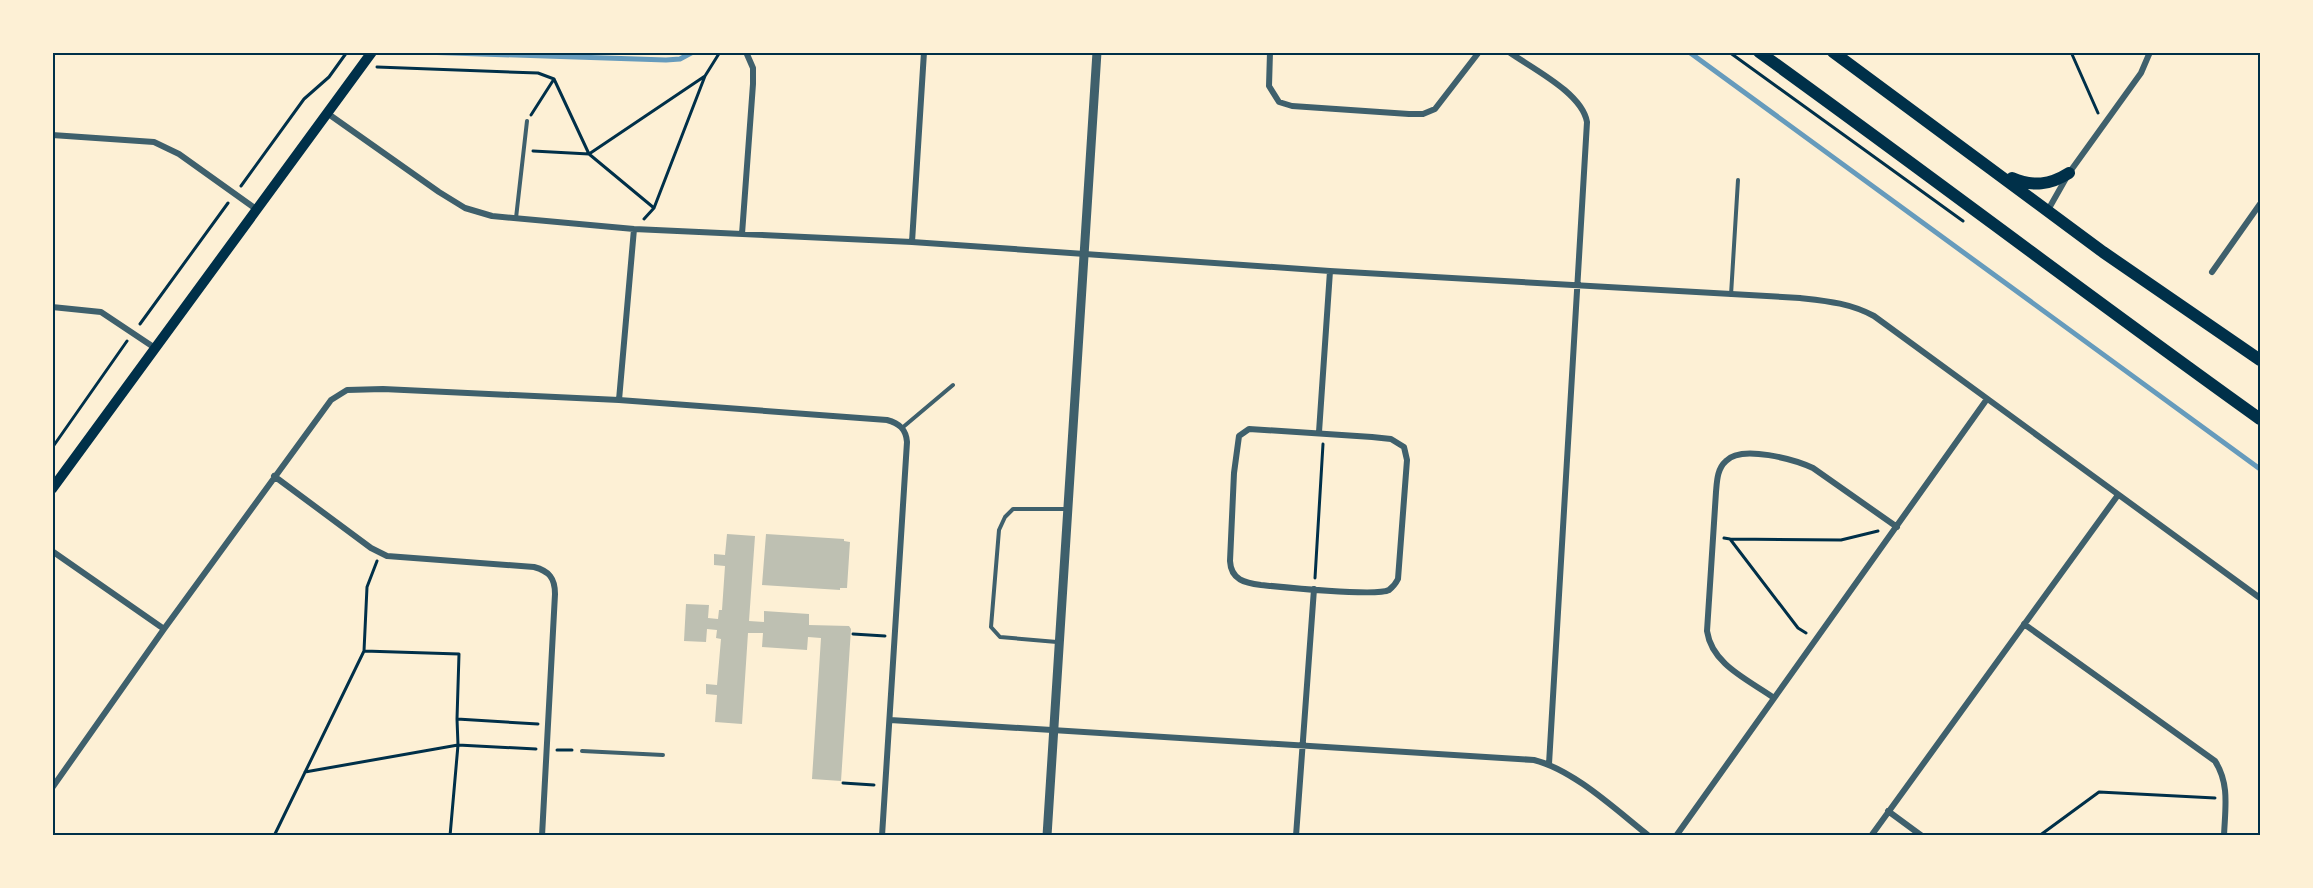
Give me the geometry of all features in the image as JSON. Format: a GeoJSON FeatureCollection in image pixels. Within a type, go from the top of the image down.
{"type":"FeatureCollection","features":[{"type":"Feature","properties":{"kind":"main road"},"geometry":{"type":"LineString","coordinates":[[52,489],[372,52]]}},
{"type":"Feature","properties":{"kind":"main road"},"geometry":{"type":"LineString","coordinates":[[1759,52],[2260,419]]}},
{"type":"Feature","properties":{"kind":"main road"},"geometry":{"type":"LineString","coordinates":[[1833,52],[2103,252],[2260,360]]}},
{"type":"Feature","properties":{"kind":"main road"},"geometry":{"type":"LineString","coordinates":[[1967,151],[2008,176],[2029,184],[2048,183],[2069,173]]}},
{"type":"Feature","properties":{"kind":"street"},"geometry":{"type":"LineString","coordinates":[[742,234],[753,84],[753,68],[746,52]]}},
{"type":"Feature","properties":{"kind":"street"},"geometry":{"type":"LineString","coordinates":[[912,242],[924,52]]}},
{"type":"Feature","properties":{"kind":"street"},"geometry":{"type":"LineString","coordinates":[[1047,836],[1096,52]]}},
{"type":"Feature","properties":{"kind":"street"},"geometry":{"type":"LineString","coordinates":[[1270,52],[1269,86],[1279,102],[1292,106],[1417,114],[1429,112],[1441,103],[1479,52]]}},
{"type":"Feature","properties":{"kind":"street"},"geometry":{"type":"LineString","coordinates":[[1509,52],[1570,94],[1586,112],[1587,122],[1550,764]]}},
{"type":"Feature","properties":{"kind":"street"},"geometry":{"type":"LineString","coordinates":[[2048,210],[2069,173],[2142,73],[2150,52]]}},
{"type":"Feature","properties":{"kind":"street"},"geometry":{"type":"LineString","coordinates":[[327,112],[465,207],[492,216],[634,229],[912,242],[1330,271],[1578,284],[1832,301],[1874,316],[2260,598]]}},
{"type":"Feature","properties":{"kind":"street"},"geometry":{"type":"LineString","coordinates":[[52,135],[154,142],[179,154],[256,209]]}},
{"type":"Feature","properties":{"kind":"street"},"geometry":{"type":"LineString","coordinates":[[2212,272],[2260,204]]}},
{"type":"Feature","properties":{"kind":"street"},"geometry":{"type":"LineString","coordinates":[[619,400],[634,229]]}},
{"type":"Feature","properties":{"kind":"street"},"geometry":{"type":"LineString","coordinates":[[1319,432],[1330,271]]}},
{"type":"Feature","properties":{"kind":"street"},"geometry":{"type":"LineString","coordinates":[[52,307],[101,312],[155,348]]}},
{"type":"Feature","properties":{"kind":"street"},"geometry":{"type":"LineString","coordinates":[[52,788],[274,476],[332,400],[347,390],[383,389],[619,400],[887,420],[903,428],[908,442],[882,836]]}},
{"type":"Feature","properties":{"kind":"street"},"geometry":{"type":"LineString","coordinates":[[1676,836],[1987,399]]}},
{"type":"Feature","properties":{"kind":"street"},"geometry":{"type":"LineString","coordinates":[[1249,429],[1319,432],[1391,440],[1404,447],[1407,460],[1396,584],[1389,590],[1370,592],[1314,589],[1261,585],[1242,581],[1235,577],[1230,569],[1234,473],[1239,436],[1249,429]]}},
{"type":"Feature","properties":{"kind":"street"},"geometry":{"type":"LineString","coordinates":[[1774,698],[1721,661],[1709,644],[1707,631],[1713,536],[1719,472],[1726,459],[1746,454],[1786,457],[1807,465],[1897,527]]}},
{"type":"Feature","properties":{"kind":"street"},"geometry":{"type":"LineString","coordinates":[[274,476],[380,553],[396,558],[534,567],[554,579],[542,836]]}},
{"type":"Feature","properties":{"kind":"street"},"geometry":{"type":"LineString","coordinates":[[1871,836],[2118,495]]}},
{"type":"Feature","properties":{"kind":"street"},"geometry":{"type":"LineString","coordinates":[[52,551],[164,629]]}},
{"type":"Feature","properties":{"kind":"street"},"geometry":{"type":"LineString","coordinates":[[1296,836],[1314,589]]}},
{"type":"Feature","properties":{"kind":"street"},"geometry":{"type":"LineString","coordinates":[[2024,624],[2214,761],[2223,777],[2226,799],[2224,836]]}},
{"type":"Feature","properties":{"kind":"street"},"geometry":{"type":"LineString","coordinates":[[890,720],[1503,758],[1550,764],[1566,772],[1649,836]]}},
{"type":"Feature","properties":{"kind":"street"},"geometry":{"type":"LineString","coordinates":[[1888,811],[1922,836]]}},
{"type":"Feature","properties":{"kind":"lane"},"geometry":{"type":"LineString","coordinates":[[516,218],[527,121]]}},
{"type":"Feature","properties":{"kind":"lane"},"geometry":{"type":"LineString","coordinates":[[1731,295],[1738,180]]}},
{"type":"Feature","properties":{"kind":"lane"},"geometry":{"type":"LineString","coordinates":[[903,428],[953,385]]}},
{"type":"Feature","properties":{"kind":"lane"},"geometry":{"type":"LineString","coordinates":[[1059,642],[1000,637],[991,627],[999,530],[1005,517],[1013,509],[1067,509]]}},
{"type":"Feature","properties":{"kind":"lane"},"geometry":{"type":"LineString","coordinates":[[582,751],[663,755]]}},
{"type":"Feature","properties":{"kind":"path"},"geometry":{"type":"LineString","coordinates":[[240,187],[304,99],[329,76],[347,52]]}},
{"type":"Feature","properties":{"kind":"path"},"geometry":{"type":"LineString","coordinates":[[634,229],[654,208],[705,76],[720,52]]}},
{"type":"Feature","properties":{"kind":"path"},"geometry":{"type":"LineString","coordinates":[[2071,52],[2103,126]]}},
{"type":"Feature","properties":{"kind":"path"},"geometry":{"type":"LineString","coordinates":[[376,67],[538,73],[554,79],[588,154],[654,208]]}},
{"type":"Feature","properties":{"kind":"path"},"geometry":{"type":"LineString","coordinates":[[523,151],[588,154],[705,76]]}},
{"type":"Feature","properties":{"kind":"path"},"geometry":{"type":"LineString","coordinates":[[527,121],[554,79]]}},
{"type":"Feature","properties":{"kind":"path"},"geometry":{"type":"LineString","coordinates":[[138,326],[229,201]]}},
{"type":"Feature","properties":{"kind":"path"},"geometry":{"type":"LineString","coordinates":[[52,448],[129,339]]}},
{"type":"Feature","properties":{"kind":"path"},"geometry":{"type":"LineString","coordinates":[[1314,589],[1323,441],[1319,432]]}},
{"type":"Feature","properties":{"kind":"path"},"geometry":{"type":"LineString","coordinates":[[1713,536],[1730,539],[1841,540],[1897,527]]}},
{"type":"Feature","properties":{"kind":"path"},"geometry":{"type":"LineString","coordinates":[[1730,539],[1798,628],[1816,639]]}},
{"type":"Feature","properties":{"kind":"path"},"geometry":{"type":"LineString","coordinates":[[274,836],[364,651],[367,587],[380,553]]}},
{"type":"Feature","properties":{"kind":"path"},"geometry":{"type":"LineString","coordinates":[[853,633],[876,635]]}},
{"type":"Feature","properties":{"kind":"path"},"geometry":{"type":"LineString","coordinates":[[364,651],[459,654],[458,744],[450,836]]}},
{"type":"Feature","properties":{"kind":"path"},"geometry":{"type":"LineString","coordinates":[[457,718],[548,724]]}},
{"type":"Feature","properties":{"kind":"path"},"geometry":{"type":"LineString","coordinates":[[305,772],[458,744],[582,751]]}},
{"type":"Feature","properties":{"kind":"path"},"geometry":{"type":"LineString","coordinates":[[843,783],[867,785]]}},
{"type":"Feature","properties":{"kind":"path"},"geometry":{"type":"LineString","coordinates":[[2039,836],[2098,792],[2226,799]]}},
{"type":"Feature","properties":{"kind":"building"},"geometry":{"type":"Polygon","coordinates":[[[727,534],[755,536],[749,621],[764,622],[764,611],[809,614],[809,625],[849,626],[851,629],[841,781],[812,779],[821,638],[808,637],[807,650],[762,647],[763,633],[748,633],[742,724],[715,722],[717,695],[706,694],[706,684],[717,685],[721,639],[716,638],[717,630],[707,629],[706,642],[684,641],[686,604],[709,605],[708,618],[718,619],[719,610],[722,610],[725,566],[714,565],[714,554],[725,555],[727,534]]]}},
{"type":"Feature","properties":{"kind":"building"},"geometry":{"type":"Polygon","coordinates":[[[766,534],[844,539],[850,542],[847,588],[840,588],[840,590],[762,585],[766,534]]]}},
{"type":"Feature","properties":{"kind":"waterway"},"geometry":{"type":"LineString","coordinates":[[422,52],[666,60],[680,59],[693,52]]}},
{"type":"Feature","properties":{"kind":"waterway"},"geometry":{"type":"LineString","coordinates":[[1689,52],[2260,469]]}}]}
